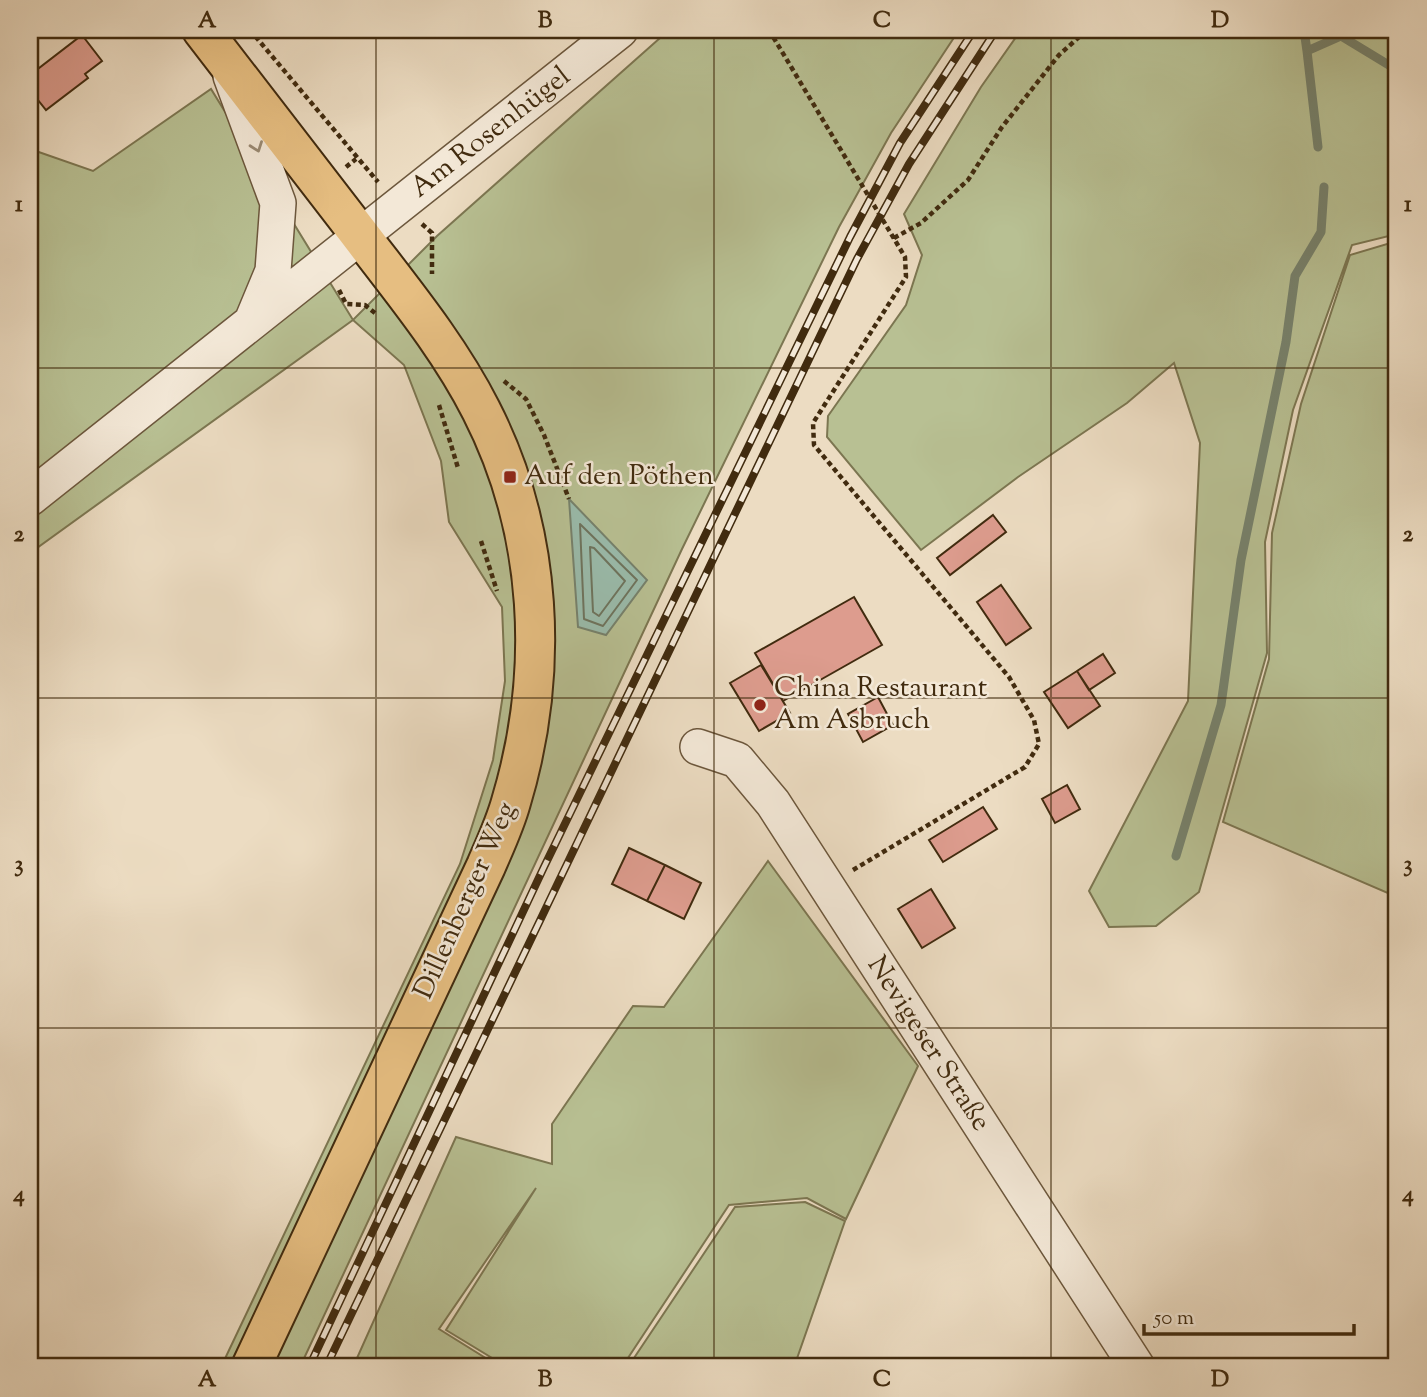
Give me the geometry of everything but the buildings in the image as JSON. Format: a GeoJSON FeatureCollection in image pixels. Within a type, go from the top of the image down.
{"type":"FeatureCollection","features":[{"type":"Feature","properties":{"kind":"main road","name":"Dillenberger Weg"},"geometry":{"type":"LineString","coordinates":[[202,30],[409,297],[450,387],[481,410],[510,477],[525,532],[535,598],[536,651],[530,723],[511,803],[486,866],[251,1367]]}},
{"type":"Feature","properties":{"kind":"street","name":"Am Rosenhügel"},"geometry":{"type":"LineString","coordinates":[[361,236],[620,30]]}},
{"type":"Feature","properties":{"kind":"street"},"geometry":{"type":"LineString","coordinates":[[225,60],[278,203],[273,271],[251,322]]}},
{"type":"Feature","properties":{"kind":"street"},"geometry":{"type":"LineString","coordinates":[[30,498],[361,236]]}},
{"type":"Feature","properties":{"kind":"street","name":"Nevigeser Straße"},"geometry":{"type":"LineString","coordinates":[[698,747],[737,760],[773,803],[1137,1367]]}},
{"type":"Feature","properties":{"kind":"path"},"geometry":{"type":"LineString","coordinates":[[250,30],[356,159]]}},
{"type":"Feature","properties":{"kind":"path"},"geometry":{"type":"LineString","coordinates":[[769,30],[905,257],[906,277],[813,423],[814,445],[1009,677],[1034,720],[1039,744],[1025,767],[851,871]]}},
{"type":"Feature","properties":{"kind":"path"},"geometry":{"type":"LineString","coordinates":[[894,238],[921,223],[968,180],[1003,127],[1059,55],[1087,30]]}},
{"type":"Feature","properties":{"kind":"path"},"geometry":{"type":"LineString","coordinates":[[400,204],[432,233],[433,276],[436,282]]}},
{"type":"Feature","properties":{"kind":"path"},"geometry":{"type":"LineString","coordinates":[[458,468],[450,387],[497,376],[526,399],[544,435],[569,499]]}},
{"type":"Feature","properties":{"kind":"path"},"geometry":{"type":"LineString","coordinates":[[481,541],[498,594]]}},
{"type":"Feature","properties":{"kind":"shaded area"},"geometry":{"type":"Polygon","coordinates":[[[669,30],[959,30],[891,133],[839,227],[682,549],[300,1367],[221,1367],[460,864],[493,760],[505,681],[502,607],[449,522],[441,461],[404,365],[353,320],[437,236],[669,30]]]}},
{"type":"Feature","properties":{"kind":"shaded area"},"geometry":{"type":"Polygon","coordinates":[[[1021,30],[1397,30],[1397,234],[1352,245],[1293,410],[1265,542],[1267,653],[1199,892],[1156,926],[1109,927],[1089,891],[1188,701],[1200,443],[1174,363],[1127,403],[1018,477],[921,550],[827,437],[828,416],[906,305],[922,255],[904,214],[981,87],[1021,30]]]}},
{"type":"Feature","properties":{"kind":"shaded area"},"geometry":{"type":"Polygon","coordinates":[[[211,89],[353,320],[30,553],[30,149],[93,171],[211,89]]]}},
{"type":"Feature","properties":{"kind":"shaded area"},"geometry":{"type":"Polygon","coordinates":[[[1397,241],[1397,897],[1223,822],[1269,659],[1272,533],[1301,404],[1350,255],[1397,241]]]}},
{"type":"Feature","properties":{"kind":"shaded area"},"geometry":{"type":"Polygon","coordinates":[[[768,861],[918,1066],[846,1219],[807,1198],[729,1205],[622,1367],[507,1367],[446,1330],[536,1188],[439,1329],[500,1367],[353,1367],[456,1137],[552,1164],[552,1124],[633,1006],[664,1007],[768,861]]]}},
{"type":"Feature","properties":{"kind":"shaded area"},"geometry":{"type":"Polygon","coordinates":[[[805,1202],[845,1221],[794,1367],[628,1367],[735,1207],[805,1202]]]}},
{"type":"Feature","properties":{"kind":"water"},"geometry":{"type":"Polygon","coordinates":[[[569,499],[647,580],[606,635],[578,627],[569,499]]]}},
{"type":"Feature","properties":{"kind":"waterway"},"geometry":{"type":"LineString","coordinates":[[1304,30],[1307,51],[1341,36],[1397,70]]}},
{"type":"Feature","properties":{"kind":"waterway"},"geometry":{"type":"LineString","coordinates":[[1307,51],[1318,147]]}},
{"type":"Feature","properties":{"kind":"waterway"},"geometry":{"type":"LineString","coordinates":[[1176,856],[1221,705],[1241,560],[1286,342],[1295,276],[1321,232],[1324,187]]}},
{"type":"Feature","properties":{"kind":"railway"},"geometry":{"type":"LineString","coordinates":[[309,1367],[544,867],[850,237],[900,143],[974,30]]}},
{"type":"Feature","properties":{"kind":"railway"},"geometry":{"type":"LineString","coordinates":[[326,1367],[857,259],[909,164],[996,30]]}},
{"type":"Feature","properties":{"kind":"place","name":"Auf den Pöthen"},"geometry":{"type":"Point","coordinates":[510,477]}},
{"type":"Feature","properties":{"kind":"place","name":"China Restaurant Am Asbruch"},"geometry":{"type":"Point","coordinates":[760,705]}}]}
